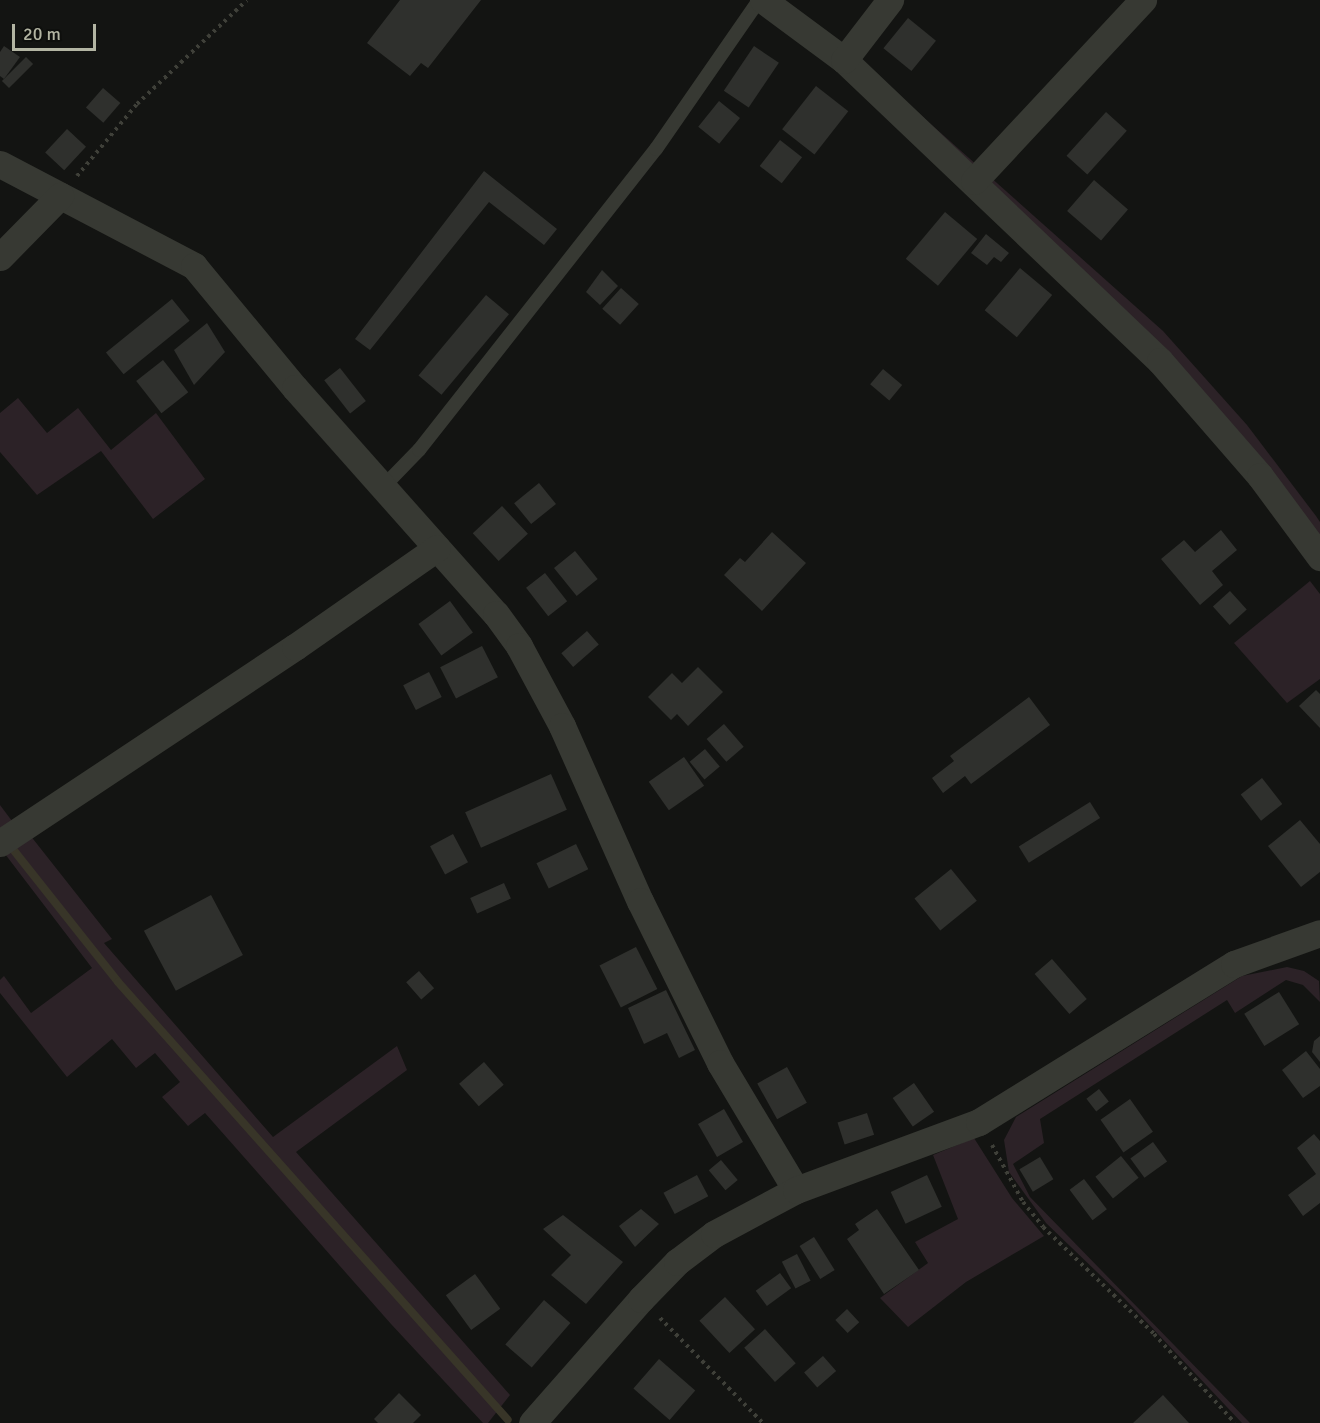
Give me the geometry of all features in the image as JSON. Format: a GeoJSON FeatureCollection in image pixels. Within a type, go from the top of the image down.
{"type":"FeatureCollection","features":[{"type":"Feature","properties":{"kind":"street"},"geometry":{"type":"LineString","coordinates":[[761,0],[844,60],[974,181],[1160,361],[1260,476],[1320,557]]}},
{"type":"Feature","properties":{"kind":"street"},"geometry":{"type":"LineString","coordinates":[[844,60],[890,0]]}},
{"type":"Feature","properties":{"kind":"street"},"geometry":{"type":"LineString","coordinates":[[974,181],[1143,0]]}},
{"type":"Feature","properties":{"kind":"street"},"geometry":{"type":"LineString","coordinates":[[0,164],[194,266],[383,487],[496,614],[535,672],[720,1063],[796,1190]]}},
{"type":"Feature","properties":{"kind":"street"},"geometry":{"type":"LineString","coordinates":[[0,257],[60,196]]}},
{"type":"Feature","properties":{"kind":"street"},"geometry":{"type":"LineString","coordinates":[[0,843],[295,648],[437,548]]}},
{"type":"Feature","properties":{"kind":"street"},"geometry":{"type":"LineString","coordinates":[[532,1423],[641,1299],[677,1262],[714,1234],[796,1190],[979,1122],[1234,964],[1316,942]]}},
{"type":"Feature","properties":{"kind":"lane"},"geometry":{"type":"LineString","coordinates":[[383,487],[419,450],[656,149],[761,0]]}},
{"type":"Feature","properties":{"kind":"path"},"geometry":{"type":"LineString","coordinates":[[60,196],[137,104],[248,0]]}},
{"type":"Feature","properties":{"kind":"path"},"geometry":{"type":"LineString","coordinates":[[979,1122],[1023,1202],[1043,1227],[1154,1334],[1235,1423]]}},
{"type":"Feature","properties":{"kind":"path"},"geometry":{"type":"LineString","coordinates":[[641,1299],[763,1423]]}},
{"type":"Feature","properties":{"kind":"shaded area"},"geometry":{"type":"Polygon","coordinates":[[[896,93],[1163,331],[1247,425],[1316,516],[1320,522],[1320,542],[896,93]]]}},
{"type":"Feature","properties":{"kind":"shaded area"},"geometry":{"type":"Polygon","coordinates":[[[18,398],[47,433],[78,408],[111,450],[156,413],[205,479],[153,519],[101,451],[37,495],[0,452],[0,413],[18,398]]]}},
{"type":"Feature","properties":{"kind":"shaded area"},"geometry":{"type":"Polygon","coordinates":[[[1310,581],[1320,594],[1320,679],[1287,703],[1234,643],[1310,581]]]}},
{"type":"Feature","properties":{"kind":"shaded area"},"geometry":{"type":"Polygon","coordinates":[[[0,805],[12,821],[26,830],[112,939],[104,943],[273,1137],[397,1046],[407,1070],[296,1152],[510,1395],[488,1423],[483,1423],[391,1324],[205,1113],[188,1126],[162,1097],[180,1082],[155,1053],[136,1068],[112,1039],[67,1077],[0,993],[0,980],[4,976],[31,1013],[92,968],[5,854],[0,857],[0,805]]]}},
{"type":"Feature","properties":{"kind":"shaded area"},"geometry":{"type":"Polygon","coordinates":[[[1287,967],[1304,971],[1319,981],[1320,1002],[1303,985],[1286,980],[1235,1013],[1227,1000],[1040,1119],[1044,1143],[1013,1164],[1030,1197],[1250,1423],[1242,1423],[1124,1298],[1046,1223],[1009,1172],[1004,1140],[1016,1117],[1242,976],[1287,967]]]}},
{"type":"Feature","properties":{"kind":"shaded area"},"geometry":{"type":"Polygon","coordinates":[[[974,1138],[1012,1198],[1044,1236],[966,1282],[908,1327],[880,1298],[928,1263],[915,1242],[958,1219],[933,1155],[974,1138]]]}},
{"type":"Feature","properties":{"kind":"building"},"geometry":{"type":"Polygon","coordinates":[[[400,0],[481,0],[428,68],[421,63],[410,76],[367,43],[400,0]]]}},
{"type":"Feature","properties":{"kind":"building"},"geometry":{"type":"Polygon","coordinates":[[[908,18],[936,41],[911,71],[883,48],[908,18]]]}},
{"type":"Feature","properties":{"kind":"building"},"geometry":{"type":"Polygon","coordinates":[[[4,46],[20,57],[4,79],[0,76],[0,52],[4,46]]]}},
{"type":"Feature","properties":{"kind":"building"},"geometry":{"type":"Polygon","coordinates":[[[754,46],[779,63],[749,108],[724,91],[754,46]]]}},
{"type":"Feature","properties":{"kind":"building"},"geometry":{"type":"Polygon","coordinates":[[[26,57],[33,64],[9,88],[2,81],[26,57]]]}},
{"type":"Feature","properties":{"kind":"building"},"geometry":{"type":"Polygon","coordinates":[[[816,86],[848,111],[814,155],[782,129],[816,86]]]}},
{"type":"Feature","properties":{"kind":"building"},"geometry":{"type":"Polygon","coordinates":[[[103,88],[120,103],[103,123],[86,108],[103,88]]]}},
{"type":"Feature","properties":{"kind":"building"},"geometry":{"type":"Polygon","coordinates":[[[719,101],[740,118],[719,144],[698,127],[719,101]]]}},
{"type":"Feature","properties":{"kind":"building"},"geometry":{"type":"Polygon","coordinates":[[[1106,112],[1127,131],[1087,175],[1067,156],[1106,112]]]}},
{"type":"Feature","properties":{"kind":"building"},"geometry":{"type":"Polygon","coordinates":[[[67,129],[86,147],[64,170],[45,152],[67,129]]]}},
{"type":"Feature","properties":{"kind":"building"},"geometry":{"type":"Polygon","coordinates":[[[780,140],[802,157],[782,183],[760,166],[780,140]]]}},
{"type":"Feature","properties":{"kind":"building"},"geometry":{"type":"Polygon","coordinates":[[[484,171],[557,229],[544,245],[489,202],[370,350],[355,339],[484,171]]]}},
{"type":"Feature","properties":{"kind":"building"},"geometry":{"type":"Polygon","coordinates":[[[1094,180],[1128,210],[1101,240],[1067,211],[1094,180]]]}},
{"type":"Feature","properties":{"kind":"building"},"geometry":{"type":"Polygon","coordinates":[[[945,212],[977,239],[938,286],[906,259],[945,212]]]}},
{"type":"Feature","properties":{"kind":"building"},"geometry":{"type":"Polygon","coordinates":[[[986,234],[1009,253],[1001,262],[994,257],[987,265],[971,253],[986,234]]]}},
{"type":"Feature","properties":{"kind":"building"},"geometry":{"type":"Polygon","coordinates":[[[1020,268],[1052,295],[1017,337],[985,310],[1020,268]]]}},
{"type":"Feature","properties":{"kind":"building"},"geometry":{"type":"Polygon","coordinates":[[[602,270],[618,286],[600,305],[586,292],[602,270]]]}},
{"type":"Feature","properties":{"kind":"building"},"geometry":{"type":"Polygon","coordinates":[[[621,288],[639,304],[620,325],[602,309],[621,288]]]}},
{"type":"Feature","properties":{"kind":"building"},"geometry":{"type":"Polygon","coordinates":[[[486,295],[509,314],[441,395],[419,375],[486,295]]]}},
{"type":"Feature","properties":{"kind":"building"},"geometry":{"type":"Polygon","coordinates":[[[172,299],[190,321],[124,374],[106,352],[172,299]]]}},
{"type":"Feature","properties":{"kind":"building"},"geometry":{"type":"Polygon","coordinates":[[[207,323],[225,352],[194,385],[174,350],[207,323]]]}},
{"type":"Feature","properties":{"kind":"building"},"geometry":{"type":"Polygon","coordinates":[[[163,360],[188,392],[161,413],[136,381],[163,360]]]}},
{"type":"Feature","properties":{"kind":"building"},"geometry":{"type":"Polygon","coordinates":[[[340,368],[366,401],[350,413],[324,380],[340,368]]]}},
{"type":"Feature","properties":{"kind":"building"},"geometry":{"type":"Polygon","coordinates":[[[883,369],[902,385],[889,400],[870,384],[883,369]]]}},
{"type":"Feature","properties":{"kind":"building"},"geometry":{"type":"Polygon","coordinates":[[[539,483],[556,504],[531,524],[514,503],[539,483]]]}},
{"type":"Feature","properties":{"kind":"building"},"geometry":{"type":"Polygon","coordinates":[[[502,506],[528,534],[499,561],[473,533],[502,506]]]}},
{"type":"Feature","properties":{"kind":"building"},"geometry":{"type":"Polygon","coordinates":[[[1221,530],[1237,550],[1212,571],[1223,585],[1200,605],[1161,559],[1184,540],[1195,552],[1221,530]]]}},
{"type":"Feature","properties":{"kind":"building"},"geometry":{"type":"Polygon","coordinates":[[[772,532],[806,563],[762,611],[724,575],[740,558],[745,562],[772,532]]]}},
{"type":"Feature","properties":{"kind":"building"},"geometry":{"type":"Polygon","coordinates":[[[575,551],[598,579],[577,596],[554,568],[575,551]]]}},
{"type":"Feature","properties":{"kind":"building"},"geometry":{"type":"Polygon","coordinates":[[[545,573],[567,601],[548,616],[526,588],[545,573]]]}},
{"type":"Feature","properties":{"kind":"building"},"geometry":{"type":"Polygon","coordinates":[[[1230,591],[1247,610],[1230,625],[1213,606],[1230,591]]]}},
{"type":"Feature","properties":{"kind":"building"},"geometry":{"type":"Polygon","coordinates":[[[450,601],[473,633],[441,655],[418,624],[450,601]]]}},
{"type":"Feature","properties":{"kind":"building"},"geometry":{"type":"Polygon","coordinates":[[[587,631],[599,645],[573,667],[561,653],[587,631]]]}},
{"type":"Feature","properties":{"kind":"building"},"geometry":{"type":"Polygon","coordinates":[[[482,646],[498,677],[456,699],[440,667],[482,646]]]}},
{"type":"Feature","properties":{"kind":"building"},"geometry":{"type":"Polygon","coordinates":[[[698,667],[723,692],[688,726],[677,714],[671,720],[648,697],[672,673],[682,683],[698,667]]]}},
{"type":"Feature","properties":{"kind":"building"},"geometry":{"type":"Polygon","coordinates":[[[429,672],[442,697],[416,710],[403,685],[429,672]]]}},
{"type":"Feature","properties":{"kind":"building"},"geometry":{"type":"Polygon","coordinates":[[[1316,690],[1320,694],[1320,728],[1299,706],[1316,690]]]}},
{"type":"Feature","properties":{"kind":"building"},"geometry":{"type":"Polygon","coordinates":[[[1029,697],[1050,725],[971,784],[965,776],[943,793],[932,778],[954,761],[950,756],[1029,697]]]}},
{"type":"Feature","properties":{"kind":"building"},"geometry":{"type":"Polygon","coordinates":[[[724,724],[744,747],[726,762],[707,739],[724,724]]]}},
{"type":"Feature","properties":{"kind":"building"},"geometry":{"type":"Polygon","coordinates":[[[705,749],[720,767],[704,779],[690,762],[705,749]]]}},
{"type":"Feature","properties":{"kind":"building"},"geometry":{"type":"Polygon","coordinates":[[[684,757],[704,786],[669,810],[649,782],[684,757]]]}},
{"type":"Feature","properties":{"kind":"building"},"geometry":{"type":"Polygon","coordinates":[[[551,774],[567,810],[481,848],[465,812],[551,774]]]}},
{"type":"Feature","properties":{"kind":"building"},"geometry":{"type":"Polygon","coordinates":[[[1262,778],[1282,804],[1261,821],[1241,795],[1262,778]]]}},
{"type":"Feature","properties":{"kind":"building"},"geometry":{"type":"Polygon","coordinates":[[[1090,802],[1100,818],[1029,863],[1019,847],[1090,802]]]}},
{"type":"Feature","properties":{"kind":"building"},"geometry":{"type":"Polygon","coordinates":[[[1300,820],[1320,844],[1320,872],[1301,887],[1268,846],[1300,820]]]}},
{"type":"Feature","properties":{"kind":"building"},"geometry":{"type":"Polygon","coordinates":[[[453,834],[468,862],[445,874],[430,846],[453,834]]]}},
{"type":"Feature","properties":{"kind":"building"},"geometry":{"type":"Polygon","coordinates":[[[576,844],[588,869],[549,888],[536,863],[576,844]]]}},
{"type":"Feature","properties":{"kind":"building"},"geometry":{"type":"Polygon","coordinates":[[[951,869],[977,901],[940,930],[914,899],[951,869]]]}},
{"type":"Feature","properties":{"kind":"building"},"geometry":{"type":"Polygon","coordinates":[[[504,883],[511,899],[477,914],[470,898],[504,883]]]}},
{"type":"Feature","properties":{"kind":"building"},"geometry":{"type":"Polygon","coordinates":[[[211,895],[243,955],[176,991],[144,931],[211,895]]]}},
{"type":"Feature","properties":{"kind":"building"},"geometry":{"type":"Polygon","coordinates":[[[636,947],[657,989],[621,1007],[599,966],[636,947]]]}},
{"type":"Feature","properties":{"kind":"building"},"geometry":{"type":"Polygon","coordinates":[[[1052,959],[1087,999],[1069,1014],[1035,974],[1052,959]]]}},
{"type":"Feature","properties":{"kind":"building"},"geometry":{"type":"Polygon","coordinates":[[[419,971],[434,988],[421,1000],[406,982],[419,971]]]}},
{"type":"Feature","properties":{"kind":"building"},"geometry":{"type":"Polygon","coordinates":[[[666,990],[695,1050],[679,1058],[667,1033],[644,1044],[628,1008],[666,990]]]}},
{"type":"Feature","properties":{"kind":"building"},"geometry":{"type":"Polygon","coordinates":[[[1279,992],[1299,1024],[1264,1046],[1244,1014],[1279,992]]]}},
{"type":"Feature","properties":{"kind":"building"},"geometry":{"type":"Polygon","coordinates":[[[1320,1036],[1320,1062],[1312,1052],[1314,1041],[1320,1036]]]}},
{"type":"Feature","properties":{"kind":"building"},"geometry":{"type":"Polygon","coordinates":[[[1306,1051],[1320,1069],[1320,1086],[1303,1098],[1282,1070],[1306,1051]]]}},
{"type":"Feature","properties":{"kind":"building"},"geometry":{"type":"Polygon","coordinates":[[[484,1062],[504,1085],[479,1106],[459,1084],[484,1062]]]}},
{"type":"Feature","properties":{"kind":"building"},"geometry":{"type":"Polygon","coordinates":[[[787,1067],[807,1103],[777,1119],[757,1083],[787,1067]]]}},
{"type":"Feature","properties":{"kind":"building"},"geometry":{"type":"Polygon","coordinates":[[[914,1083],[934,1112],[913,1127],[893,1098],[914,1083]]]}},
{"type":"Feature","properties":{"kind":"building"},"geometry":{"type":"Polygon","coordinates":[[[1099,1089],[1109,1102],[1096,1111],[1086,1099],[1099,1089]]]}},
{"type":"Feature","properties":{"kind":"building"},"geometry":{"type":"Polygon","coordinates":[[[1130,1099],[1153,1132],[1123,1152],[1101,1120],[1130,1099]]]}},
{"type":"Feature","properties":{"kind":"building"},"geometry":{"type":"Polygon","coordinates":[[[724,1109],[743,1142],[717,1157],[698,1124],[724,1109]]]}},
{"type":"Feature","properties":{"kind":"building"},"geometry":{"type":"Polygon","coordinates":[[[867,1113],[874,1135],[845,1144],[838,1123],[867,1113]]]}},
{"type":"Feature","properties":{"kind":"building"},"geometry":{"type":"Polygon","coordinates":[[[1314,1134],[1320,1141],[1320,1203],[1303,1216],[1288,1195],[1316,1174],[1297,1148],[1314,1134]]]}},
{"type":"Feature","properties":{"kind":"building"},"geometry":{"type":"Polygon","coordinates":[[[1153,1142],[1167,1161],[1144,1178],[1130,1158],[1153,1142]]]}},
{"type":"Feature","properties":{"kind":"building"},"geometry":{"type":"Polygon","coordinates":[[[1121,1156],[1139,1178],[1113,1199],[1095,1177],[1121,1156]]]}},
{"type":"Feature","properties":{"kind":"building"},"geometry":{"type":"Polygon","coordinates":[[[1040,1157],[1053,1179],[1033,1192],[1019,1169],[1040,1157]]]}},
{"type":"Feature","properties":{"kind":"building"},"geometry":{"type":"Polygon","coordinates":[[[721,1160],[738,1180],[725,1190],[709,1170],[721,1160]]]}},
{"type":"Feature","properties":{"kind":"building"},"geometry":{"type":"Polygon","coordinates":[[[697,1175],[708,1196],[675,1214],[663,1193],[697,1175]]]}},
{"type":"Feature","properties":{"kind":"building"},"geometry":{"type":"Polygon","coordinates":[[[927,1175],[942,1207],[906,1224],[891,1192],[927,1175]]]}},
{"type":"Feature","properties":{"kind":"building"},"geometry":{"type":"Polygon","coordinates":[[[1084,1179],[1107,1209],[1092,1220],[1070,1190],[1084,1179]]]}},
{"type":"Feature","properties":{"kind":"building"},"geometry":{"type":"Polygon","coordinates":[[[641,1209],[659,1224],[635,1247],[619,1226],[641,1209]]]}},
{"type":"Feature","properties":{"kind":"building"},"geometry":{"type":"Polygon","coordinates":[[[877,1209],[919,1270],[884,1294],[847,1239],[859,1230],[855,1224],[877,1209]]]}},
{"type":"Feature","properties":{"kind":"building"},"geometry":{"type":"Polygon","coordinates":[[[563,1215],[623,1262],[586,1304],[551,1275],[571,1255],[543,1229],[563,1215]]]}},
{"type":"Feature","properties":{"kind":"building"},"geometry":{"type":"Polygon","coordinates":[[[814,1237],[835,1270],[820,1279],[800,1246],[814,1237]]]}},
{"type":"Feature","properties":{"kind":"building"},"geometry":{"type":"Polygon","coordinates":[[[797,1254],[811,1281],[795,1288],[782,1262],[797,1254]]]}},
{"type":"Feature","properties":{"kind":"building"},"geometry":{"type":"Polygon","coordinates":[[[780,1273],[791,1288],[767,1306],[756,1291],[780,1273]]]}},
{"type":"Feature","properties":{"kind":"building"},"geometry":{"type":"Polygon","coordinates":[[[475,1274],[500,1309],[471,1330],[446,1295],[475,1274]]]}},
{"type":"Feature","properties":{"kind":"building"},"geometry":{"type":"Polygon","coordinates":[[[725,1297],[755,1329],[729,1353],[699,1321],[725,1297]]]}},
{"type":"Feature","properties":{"kind":"building"},"geometry":{"type":"Polygon","coordinates":[[[544,1300],[570,1323],[532,1367],[505,1345],[544,1300]]]}},
{"type":"Feature","properties":{"kind":"building"},"geometry":{"type":"Polygon","coordinates":[[[847,1309],[859,1322],[848,1333],[835,1320],[847,1309]]]}},
{"type":"Feature","properties":{"kind":"building"},"geometry":{"type":"Polygon","coordinates":[[[765,1329],[796,1363],[775,1382],[744,1348],[765,1329]]]}},
{"type":"Feature","properties":{"kind":"building"},"geometry":{"type":"Polygon","coordinates":[[[823,1356],[836,1371],[817,1387],[804,1372],[823,1356]]]}},
{"type":"Feature","properties":{"kind":"building"},"geometry":{"type":"Polygon","coordinates":[[[659,1359],[695,1390],[670,1420],[633,1388],[659,1359]]]}},
{"type":"Feature","properties":{"kind":"building"},"geometry":{"type":"Polygon","coordinates":[[[399,1393],[421,1415],[413,1423],[378,1423],[374,1419],[399,1393]]]}},
{"type":"Feature","properties":{"kind":"building"},"geometry":{"type":"Polygon","coordinates":[[[1163,1395],[1189,1423],[1133,1423],[1163,1395]]]}},
{"type":"Feature","properties":{"kind":"waterway"},"geometry":{"type":"LineString","coordinates":[[8,843],[118,982],[508,1420]]}}]}
